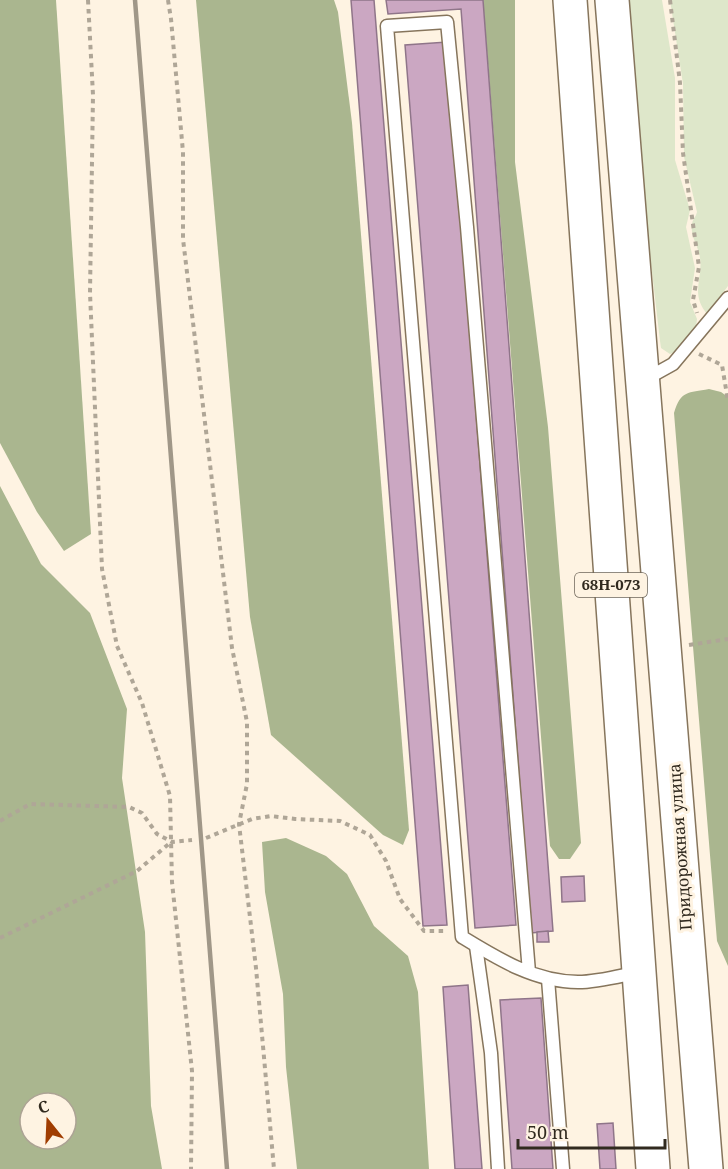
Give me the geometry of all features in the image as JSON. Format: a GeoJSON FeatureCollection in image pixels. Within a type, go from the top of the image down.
{"type":"FeatureCollection","features":[{"type":"Feature","properties":{"kind":"main road","name":"68Н-073"},"geometry":{"type":"LineString","coordinates":[[570,0],[653,1169]]}},
{"type":"Feature","properties":{"kind":"main road","name":"68Н-073"},"geometry":{"type":"LineString","coordinates":[[612,0],[642,382]]}},
{"type":"Feature","properties":{"kind":"main road","name":"Придорожная улица"},"geometry":{"type":"LineString","coordinates":[[642,382],[706,1169]]}},
{"type":"Feature","properties":{"kind":"lane"},"geometry":{"type":"LineString","coordinates":[[529,972],[469,250],[447,22],[387,26],[462,937],[512,967],[549,979],[579,982],[640,971]]}},
{"type":"Feature","properties":{"kind":"lane"},"geometry":{"type":"LineString","coordinates":[[642,382],[673,364],[728,298]]}},
{"type":"Feature","properties":{"kind":"lane"},"geometry":{"type":"LineString","coordinates":[[476,946],[491,1053],[498,1169]]}},
{"type":"Feature","properties":{"kind":"lane"},"geometry":{"type":"LineString","coordinates":[[549,979],[563,1169]]}},
{"type":"Feature","properties":{"kind":"path"},"geometry":{"type":"LineString","coordinates":[[88,0],[93,95],[90,293],[102,569],[117,646],[142,703],[170,796],[172,882],[192,1071],[191,1169]]}},
{"type":"Feature","properties":{"kind":"path"},"geometry":{"type":"LineString","coordinates":[[168,0],[183,152],[183,239],[232,648],[247,722],[246,784],[239,824],[256,968],[274,1169]]}},
{"type":"Feature","properties":{"kind":"path"},"geometry":{"type":"LineString","coordinates":[[670,0],[680,82],[683,153],[699,267],[693,300],[703,328]]}},
{"type":"Feature","properties":{"kind":"path"},"geometry":{"type":"LineString","coordinates":[[686,348],[722,365],[728,401]]}},
{"type":"Feature","properties":{"kind":"path"},"geometry":{"type":"LineString","coordinates":[[665,648],[728,639]]}},
{"type":"Feature","properties":{"kind":"path"},"geometry":{"type":"LineString","coordinates":[[0,821],[30,804],[129,807],[142,813],[156,834],[172,842],[192,840]]}},
{"type":"Feature","properties":{"kind":"path"},"geometry":{"type":"LineString","coordinates":[[206,838],[252,819],[271,816],[340,820],[370,836],[386,861],[400,899],[424,931],[453,931],[462,937]]}},
{"type":"Feature","properties":{"kind":"path"},"geometry":{"type":"LineString","coordinates":[[0,938],[137,871],[172,842]]}},
{"type":"Feature","properties":{"kind":"green space"},"geometry":{"type":"Polygon","coordinates":[[[0,0],[56,0],[91,534],[64,551],[37,512],[0,443],[0,0]]]}},
{"type":"Feature","properties":{"kind":"green space"},"geometry":{"type":"Polygon","coordinates":[[[196,0],[334,0],[338,12],[352,123],[409,830],[403,845],[383,835],[271,735],[250,617],[196,0]]]}},
{"type":"Feature","properties":{"kind":"green space"},"geometry":{"type":"Polygon","coordinates":[[[483,0],[515,0],[515,162],[548,427],[581,843],[570,859],[559,859],[550,846],[483,0]]]}},
{"type":"Feature","properties":{"kind":"green space"},"geometry":{"type":"Polygon","coordinates":[[[628,0],[662,0],[675,78],[675,160],[690,210],[686,227],[695,268],[690,302],[697,319],[696,327],[677,351],[670,354],[661,348],[660,341],[650,255],[628,0]]]}},
{"type":"Feature","properties":{"kind":"green space"},"geometry":{"type":"Polygon","coordinates":[[[670,0],[728,0],[728,286],[707,314],[698,293],[700,258],[692,229],[697,212],[684,157],[683,84],[670,0]]]}},
{"type":"Feature","properties":{"kind":"green space"},"geometry":{"type":"Polygon","coordinates":[[[709,389],[721,392],[728,397],[728,966],[717,941],[674,413],[683,396],[709,389]]]}},
{"type":"Feature","properties":{"kind":"green space"},"geometry":{"type":"Polygon","coordinates":[[[0,486],[41,564],[90,613],[127,709],[122,778],[145,932],[151,1106],[162,1169],[0,1169],[0,486]]]}},
{"type":"Feature","properties":{"kind":"green space"},"geometry":{"type":"Polygon","coordinates":[[[286,838],[326,856],[347,874],[374,926],[408,956],[418,992],[429,1169],[297,1169],[286,1067],[283,994],[265,892],[262,842],[286,838]]]}},
{"type":"Feature","properties":{"kind":"building"},"geometry":{"type":"Polygon","coordinates":[[[351,0],[374,0],[447,925],[423,926],[351,0]]]}},
{"type":"Feature","properties":{"kind":"building"},"geometry":{"type":"Polygon","coordinates":[[[386,0],[483,0],[553,931],[531,933],[461,9],[388,14],[386,0]]]}},
{"type":"Feature","properties":{"kind":"building"},"geometry":{"type":"Polygon","coordinates":[[[447,42],[516,925],[475,928],[405,45],[447,42]]]}},
{"type":"Feature","properties":{"kind":"building"},"geometry":{"type":"Polygon","coordinates":[[[584,876],[585,901],[562,902],[561,877],[584,876]]]}},
{"type":"Feature","properties":{"kind":"building"},"geometry":{"type":"Polygon","coordinates":[[[548,931],[549,942],[537,942],[537,932],[548,931]]]}},
{"type":"Feature","properties":{"kind":"building"},"geometry":{"type":"Polygon","coordinates":[[[468,985],[482,1169],[455,1169],[443,987],[468,985]]]}},
{"type":"Feature","properties":{"kind":"building"},"geometry":{"type":"Polygon","coordinates":[[[541,998],[553,1169],[512,1169],[500,1000],[541,998]]]}},
{"type":"Feature","properties":{"kind":"building"},"geometry":{"type":"Polygon","coordinates":[[[613,1123],[616,1169],[600,1169],[597,1124],[613,1123]]]}},
{"type":"Feature","properties":{"kind":"railway"},"geometry":{"type":"LineString","coordinates":[[135,0],[227,1169]]}}]}
